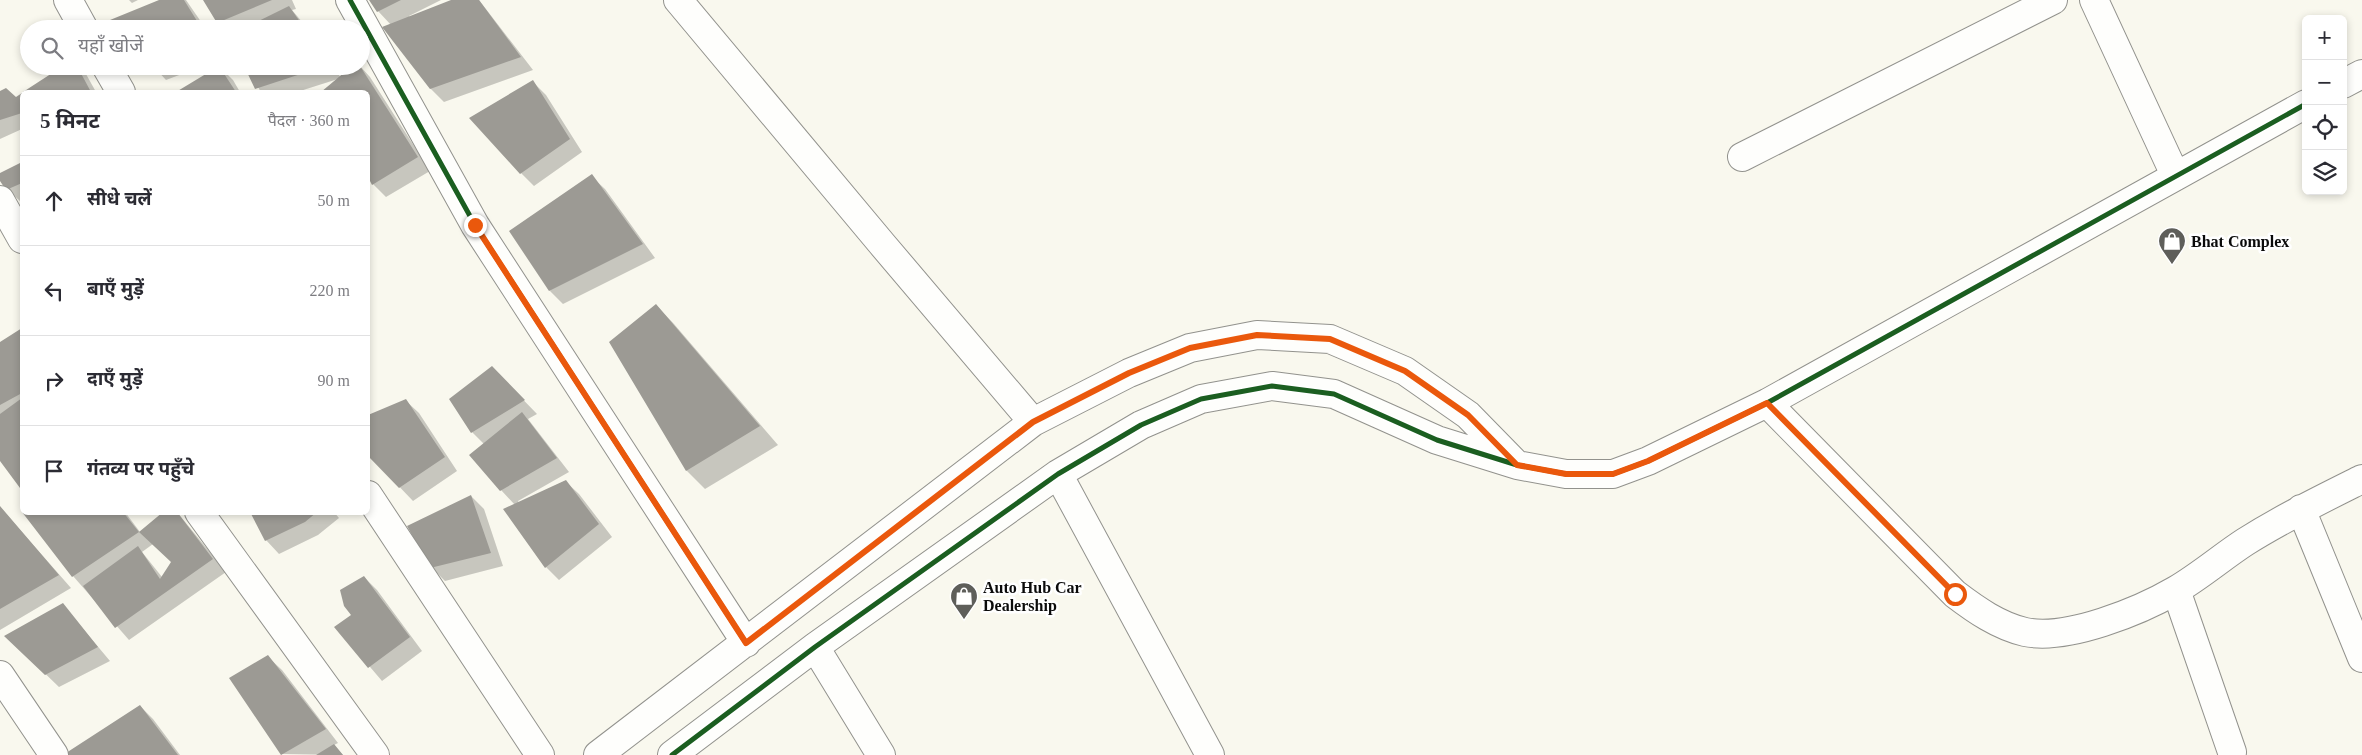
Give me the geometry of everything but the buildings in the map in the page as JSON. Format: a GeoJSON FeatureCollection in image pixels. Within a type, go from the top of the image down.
{"type":"FeatureCollection","features":[{"type":"Feature","properties":{"kind":"street"},"geometry":{"type":"LineString","coordinates":[[68,0],[79,20]]}},
{"type":"Feature","properties":{"kind":"street"},"geometry":{"type":"LineString","coordinates":[[350,0],[361,20]]}},
{"type":"Feature","properties":{"kind":"street"},"geometry":{"type":"LineString","coordinates":[[678,0],[1033,422]]}},
{"type":"Feature","properties":{"kind":"street"},"geometry":{"type":"LineString","coordinates":[[1742,157],[2053,0]]}},
{"type":"Feature","properties":{"kind":"street"},"geometry":{"type":"LineString","coordinates":[[2094,0],[2175,175]]}},
{"type":"Feature","properties":{"kind":"street"},"geometry":{"type":"LineString","coordinates":[[370,36],[475,225],[746,643]]}},
{"type":"Feature","properties":{"kind":"street"},"geometry":{"type":"LineString","coordinates":[[2347,82],[2362,74]]}},
{"type":"Feature","properties":{"kind":"street"},"geometry":{"type":"LineString","coordinates":[[111,75],[119,90]]}},
{"type":"Feature","properties":{"kind":"street"},"geometry":{"type":"LineString","coordinates":[[672,755],[815,647],[1058,474],[1141,425],[1202,399],[1272,386],[1334,394],[1437,440],[1517,465],[1566,474],[1613,474],[1648,461],[1767,403],[2304,105]]}},
{"type":"Feature","properties":{"kind":"street"},"geometry":{"type":"LineString","coordinates":[[0,200],[20,235]]}},
{"type":"Feature","properties":{"kind":"street"},"geometry":{"type":"LineString","coordinates":[[598,755],[1033,422],[1129,373],[1190,348],[1257,335],[1330,339],[1405,371],[1468,415],[1517,465]]}},
{"type":"Feature","properties":{"kind":"street"},"geometry":{"type":"LineString","coordinates":[[1767,403],[1912,553],[1955,594],[1983,616],[2026,632],[2072,631],[2107,621],[2176,590],[2245,542],[2301,509],[2362,479]]}},
{"type":"Feature","properties":{"kind":"street"},"geometry":{"type":"LineString","coordinates":[[1058,474],[1210,755]]}},
{"type":"Feature","properties":{"kind":"street"},"geometry":{"type":"LineString","coordinates":[[370,498],[540,755]]}},
{"type":"Feature","properties":{"kind":"street"},"geometry":{"type":"LineString","coordinates":[[2301,509],[2362,658]]}},
{"type":"Feature","properties":{"kind":"street"},"geometry":{"type":"LineString","coordinates":[[201,515],[375,755]]}},
{"type":"Feature","properties":{"kind":"street"},"geometry":{"type":"LineString","coordinates":[[2176,590],[2232,752]]}},
{"type":"Feature","properties":{"kind":"street"},"geometry":{"type":"LineString","coordinates":[[815,647],[881,755]]}},
{"type":"Feature","properties":{"kind":"street"},"geometry":{"type":"LineString","coordinates":[[0,675],[54,755]]}},
{"type":"Feature","properties":{"kind":"cycle path"},"geometry":{"type":"LineString","coordinates":[[350,0],[361,20]]}},
{"type":"Feature","properties":{"kind":"cycle path"},"geometry":{"type":"LineString","coordinates":[[370,36],[475,225],[746,643]]}},
{"type":"Feature","properties":{"kind":"cycle path"},"geometry":{"type":"LineString","coordinates":[[672,755],[815,647],[1058,474],[1141,425],[1201,399],[1272,386],[1334,394],[1437,440],[1517,465],[1566,474],[1613,474],[1648,461],[1767,403],[2304,105]]}},
{"type":"Feature","properties":{"kind":"place","name":"Bhat Complex"},"geometry":{"type":"Point","coordinates":[2172,265]}},
{"type":"Feature","properties":{"kind":"place","name":"Auto Hub Car Dealership"},"geometry":{"type":"Point","coordinates":[964,620]}},
{"type":"Feature","properties":{"kind":"route"},"geometry":{"type":"LineString","coordinates":[[475,225],[746,643],[1033,422],[1129,373],[1190,348],[1257,335],[1330,339],[1405,371],[1468,415],[1517,465],[1566,474],[1613,474],[1648,461],[1767,403],[1912,553],[1955,594]]}}]}
